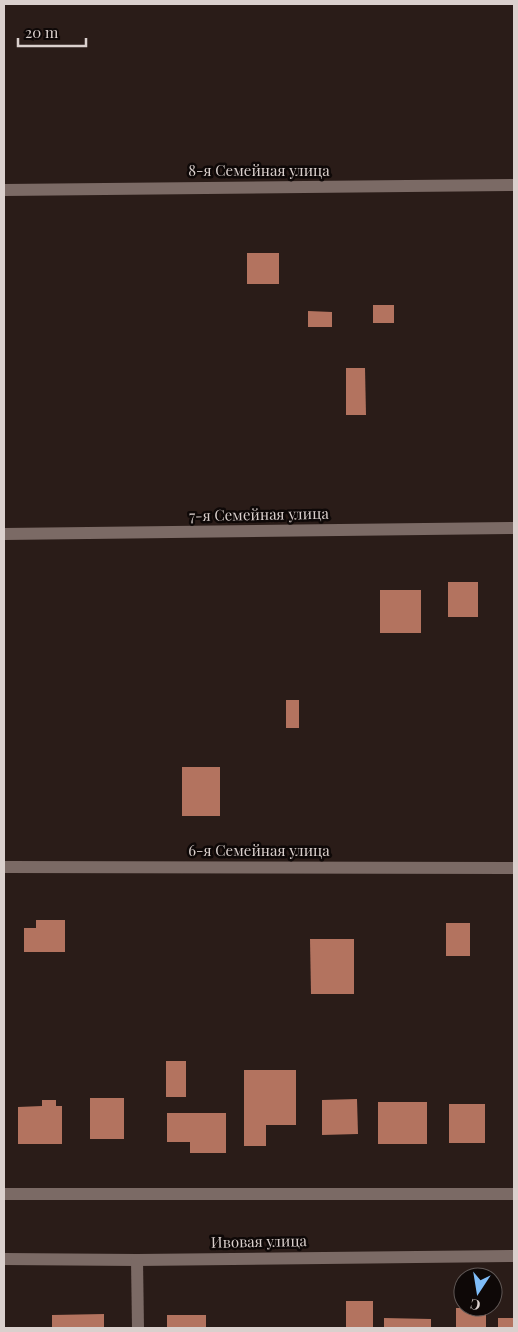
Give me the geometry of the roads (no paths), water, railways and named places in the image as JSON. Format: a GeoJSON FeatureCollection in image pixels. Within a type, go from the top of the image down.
{"type":"FeatureCollection","features":[{"type":"Feature","properties":{"kind":"street","name":"8-я Семейная улица"},"geometry":{"type":"LineString","coordinates":[[4,190],[514,186]]}},
{"type":"Feature","properties":{"kind":"street","name":"7-я Семейная улица"},"geometry":{"type":"LineString","coordinates":[[4,534],[514,528]]}},
{"type":"Feature","properties":{"kind":"street","name":"6-я Семейная улица"},"geometry":{"type":"LineString","coordinates":[[4,866],[514,868]]}},
{"type":"Feature","properties":{"kind":"street"},"geometry":{"type":"LineString","coordinates":[[4,1194],[514,1194]]}},
{"type":"Feature","properties":{"kind":"street","name":"Ивовая улица"},"geometry":{"type":"LineString","coordinates":[[4,1259],[137,1260],[514,1256]]}},
{"type":"Feature","properties":{"kind":"street"},"geometry":{"type":"LineString","coordinates":[[137,1260],[138,1328]]}}]}
